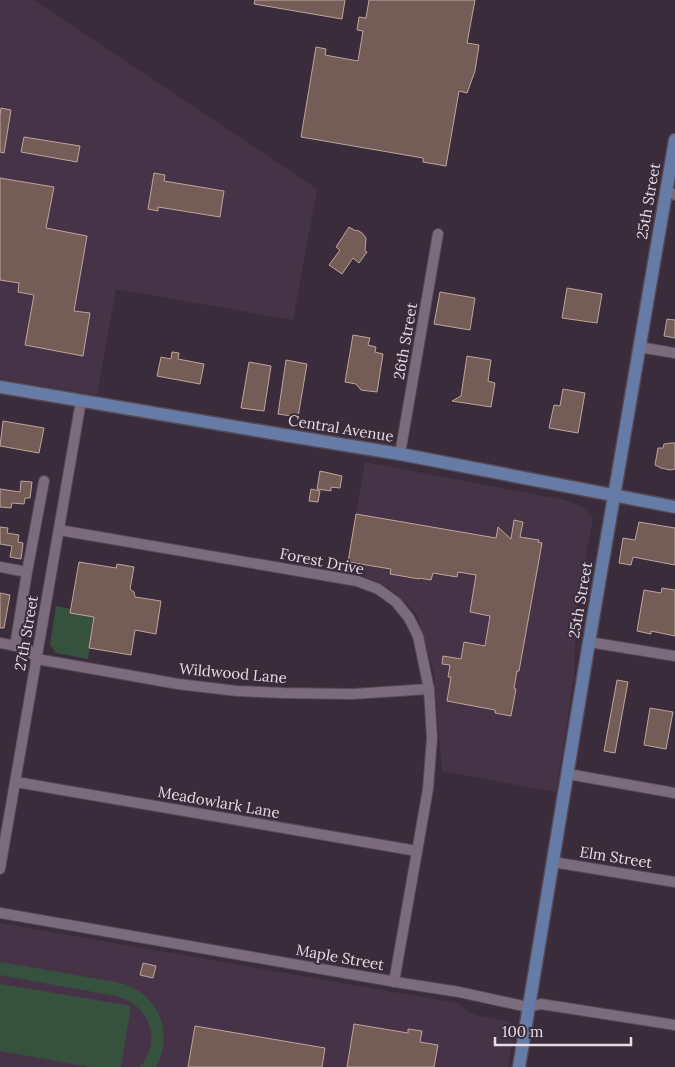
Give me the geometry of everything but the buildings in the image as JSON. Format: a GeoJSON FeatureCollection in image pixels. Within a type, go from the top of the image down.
{"type":"FeatureCollection","features":[{"type":"Feature","properties":{"kind":"main road","name":"25th Street"},"geometry":{"type":"LineString","coordinates":[[519,1067],[639,347],[672,191],[675,140]]}},
{"type":"Feature","properties":{"kind":"main road","name":"Central Avenue"},"geometry":{"type":"LineString","coordinates":[[0,386],[400,454],[675,507]]}},
{"type":"Feature","properties":{"kind":"street","name":"26th Street"},"geometry":{"type":"LineString","coordinates":[[400,454],[438,234]]}},
{"type":"Feature","properties":{"kind":"street"},"geometry":{"type":"LineString","coordinates":[[639,347],[675,353]]}},
{"type":"Feature","properties":{"kind":"street","name":"27th Street"},"geometry":{"type":"LineString","coordinates":[[0,870],[81,401]]}},
{"type":"Feature","properties":{"kind":"street"},"geometry":{"type":"LineString","coordinates":[[16,646],[44,481]]}},
{"type":"Feature","properties":{"kind":"street","name":"Forest Drive"},"geometry":{"type":"LineString","coordinates":[[59,530],[357,581],[378,589],[396,602],[409,618],[418,636],[429,689],[432,738],[428,789],[394,982]]}},
{"type":"Feature","properties":{"kind":"street"},"geometry":{"type":"LineString","coordinates":[[0,567],[28,572]]}},
{"type":"Feature","properties":{"kind":"street"},"geometry":{"type":"LineString","coordinates":[[589,642],[675,656]]}},
{"type":"Feature","properties":{"kind":"street"},"geometry":{"type":"LineString","coordinates":[[0,643],[27,648],[37,659]]}},
{"type":"Feature","properties":{"kind":"street","name":"Wildwood Lane"},"geometry":{"type":"LineString","coordinates":[[37,659],[178,684],[237,690],[353,694],[429,689]]}},
{"type":"Feature","properties":{"kind":"street"},"geometry":{"type":"LineString","coordinates":[[568,774],[675,793]]}},
{"type":"Feature","properties":{"kind":"street","name":"Meadowlark Lane"},"geometry":{"type":"LineString","coordinates":[[16,782],[417,851]]}},
{"type":"Feature","properties":{"kind":"street","name":"Elm Street"},"geometry":{"type":"LineString","coordinates":[[553,862],[675,882]]}},
{"type":"Feature","properties":{"kind":"street","name":"Maple Street"},"geometry":{"type":"LineString","coordinates":[[0,913],[459,992],[528,1007],[540,1004],[675,1025]]}},
{"type":"Feature","properties":{"kind":"shaded area"},"geometry":{"type":"Polygon","coordinates":[[[0,0],[34,0],[317,189],[293,320],[116,289],[97,395],[0,379],[0,0]]]}},
{"type":"Feature","properties":{"kind":"shaded area"},"geometry":{"type":"Polygon","coordinates":[[[365,462],[564,500],[581,506],[593,518],[576,611],[574,677],[556,792],[442,771],[434,674],[417,614],[389,588],[359,574],[346,572],[365,462]]]}},
{"type":"Feature","properties":{"kind":"shaded area"},"geometry":{"type":"Polygon","coordinates":[[[0,923],[457,1003],[474,1015],[510,1022],[515,1028],[508,1067],[0,1067],[0,923]]]}},
{"type":"Feature","properties":{"kind":"green space"},"geometry":{"type":"Polygon","coordinates":[[[56,606],[71,609],[71,613],[94,617],[88,659],[56,653],[50,645],[56,606]]]}},
{"type":"Feature","properties":{"kind":"green space"},"geometry":{"type":"Polygon","coordinates":[[[0,962],[116,982],[135,989],[152,1004],[162,1024],[164,1034],[163,1046],[161,1057],[156,1067],[140,1067],[147,1057],[151,1046],[149,1024],[137,1007],[127,1000],[116,996],[0,975],[0,962]]]}},
{"type":"Feature","properties":{"kind":"green space"},"geometry":{"type":"Polygon","coordinates":[[[0,984],[131,1006],[121,1067],[90,1067],[0,1051],[0,984]]]}}]}
